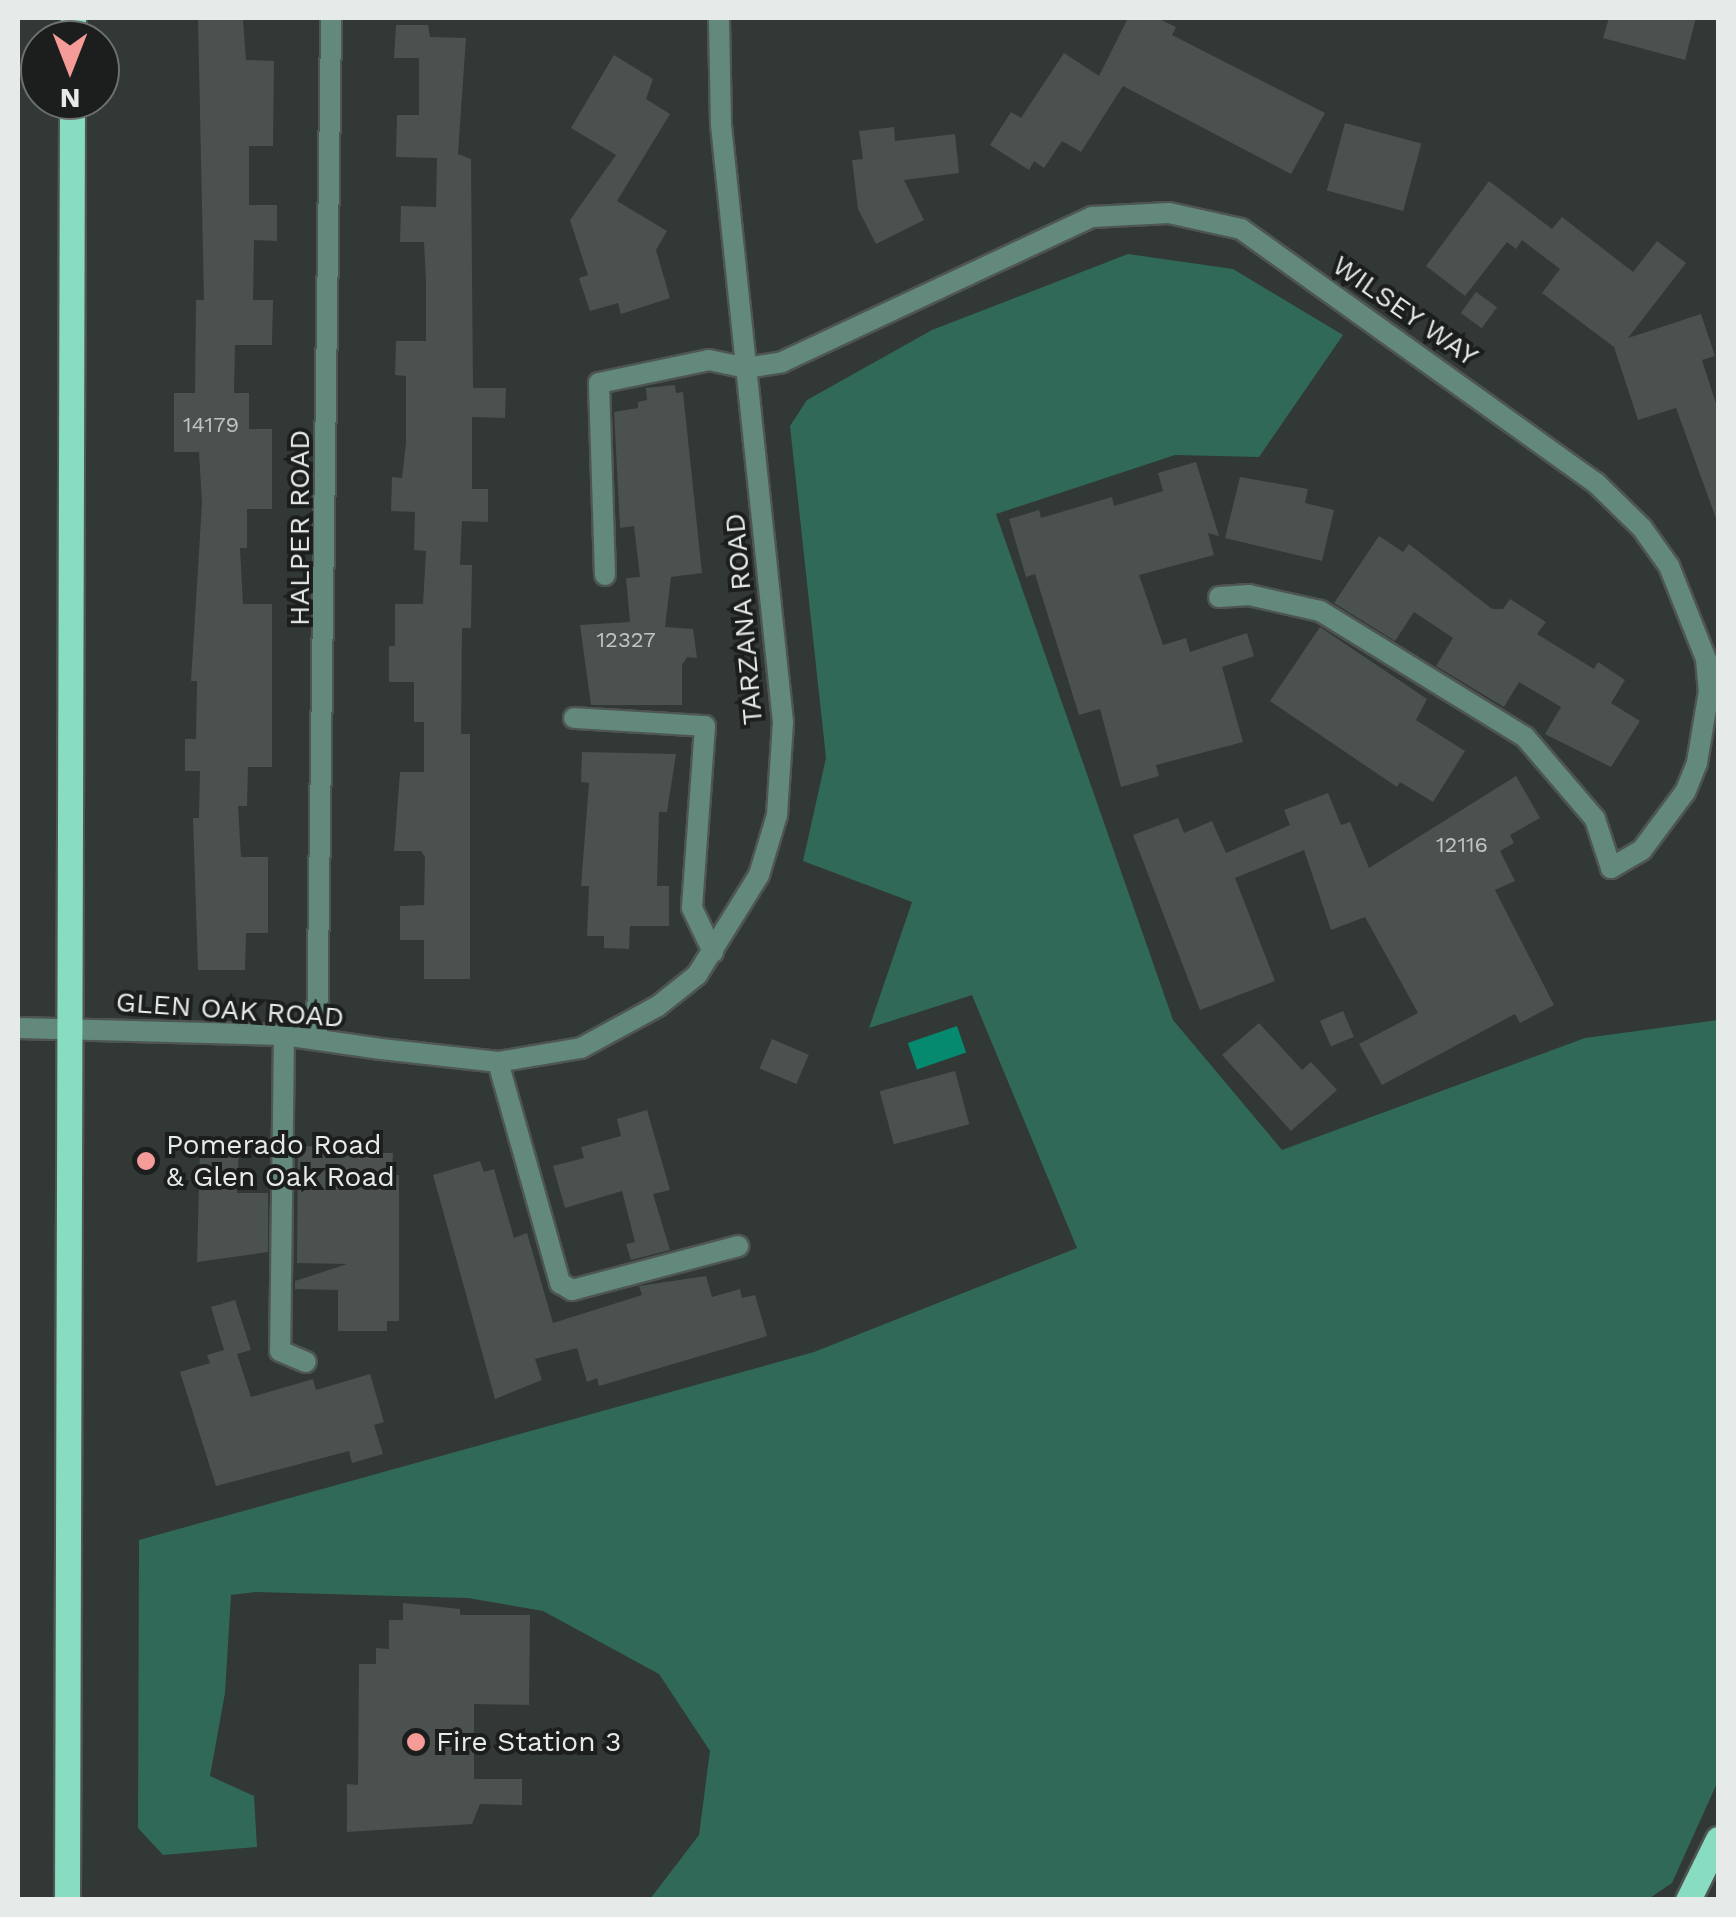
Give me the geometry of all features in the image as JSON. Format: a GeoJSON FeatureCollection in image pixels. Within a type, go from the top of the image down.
{"type":"FeatureCollection","features":[{"type":"Feature","properties":{"kind":"main road"},"geometry":{"type":"LineString","coordinates":[[67,1900],[72,120]]}},
{"type":"Feature","properties":{"kind":"main road"},"geometry":{"type":"LineString","coordinates":[[1688,1900],[1718,1838]]}},
{"type":"Feature","properties":{"kind":"street","name":"HALPER ROAD"},"geometry":{"type":"LineString","coordinates":[[317,1039],[331,18]]}},
{"type":"Feature","properties":{"kind":"street","name":"TARZANA ROAD"},"geometry":{"type":"LineString","coordinates":[[498,1062],[581,1048],[658,1006],[698,975],[759,876],[777,815],[784,722],[721,125],[720,18]]}},
{"type":"Feature","properties":{"kind":"street","name":"WILSEY WAY"},"geometry":{"type":"LineString","coordinates":[[746,368],[782,362],[1092,217],[1170,213],[1241,229],[1595,482],[1669,566],[1706,658],[1709,692],[1696,762],[1684,792],[1642,850],[1611,868],[1595,819],[1525,737],[1320,612],[1249,595],[1218,597]]}},
{"type":"Feature","properties":{"kind":"street"},"geometry":{"type":"LineString","coordinates":[[604,575],[599,383],[709,360],[746,368]]}},
{"type":"Feature","properties":{"kind":"street"},"geometry":{"type":"LineString","coordinates":[[574,718],[705,726],[692,908],[713,952]]}},
{"type":"Feature","properties":{"kind":"street","name":"GLEN OAK ROAD"},"geometry":{"type":"LineString","coordinates":[[18,1028],[284,1035],[498,1062]]}},
{"type":"Feature","properties":{"kind":"street"},"geometry":{"type":"LineString","coordinates":[[284,1035],[280,1351],[306,1362]]}},
{"type":"Feature","properties":{"kind":"street"},"geometry":{"type":"LineString","coordinates":[[498,1062],[560,1282],[572,1290],[738,1246]]}},
{"type":"Feature","properties":{"kind":"shaded area"},"geometry":{"type":"Polygon","coordinates":[[[1128,254],[1233,269],[1343,335],[1259,457],[1175,455],[996,514],[1173,1020],[1282,1150],[1585,1038],[1718,1020],[1718,1781],[1672,1883],[1647,1900],[650,1899],[699,1835],[710,1751],[659,1674],[543,1611],[468,1598],[256,1592],[231,1595],[225,1693],[210,1776],[254,1796],[257,1847],[163,1855],[138,1828],[139,1540],[814,1352],[1077,1248],[972,995],[869,1028],[912,902],[803,861],[826,758],[790,426],[807,400],[932,330],[1128,254]]]}},
{"type":"Feature","properties":{"kind":"shaded area"},"geometry":{"type":"Polygon","coordinates":[[[957,1026],[966,1052],[917,1069],[908,1043],[957,1026]]]}},
{"type":"Feature","properties":{"kind":"building"},"geometry":{"type":"Polygon","coordinates":[[[1128,18],[1157,18],[1176,27],[1172,35],[1325,113],[1291,174],[1123,86],[1081,152],[1062,141],[1044,168],[1034,161],[1029,170],[990,145],[1011,112],[1021,118],[1064,53],[1099,76],[1128,18]]]}},
{"type":"Feature","properties":{"kind":"building"},"geometry":{"type":"Polygon","coordinates":[[[1609,18],[1696,18],[1685,60],[1603,38],[1609,18]]]}},
{"type":"Feature","properties":{"kind":"building"},"geometry":{"type":"Polygon","coordinates":[[[198,20],[243,20],[246,60],[274,61],[273,146],[249,146],[249,205],[277,205],[277,241],[254,240],[253,300],[273,300],[272,345],[235,345],[234,393],[249,393],[249,429],[272,429],[272,509],[247,509],[247,548],[240,548],[243,604],[272,604],[272,767],[248,767],[247,806],[238,806],[241,857],[268,857],[268,933],[246,933],[245,970],[198,970],[193,818],[199,818],[200,771],[185,771],[185,739],[196,739],[197,681],[191,681],[202,503],[199,452],[174,452],[174,393],[195,393],[196,300],[204,300],[198,20]]]}},
{"type":"Feature","properties":{"kind":"building"},"geometry":{"type":"Polygon","coordinates":[[[396,25],[428,25],[430,37],[466,38],[458,154],[471,159],[473,388],[506,388],[505,418],[472,417],[472,489],[488,489],[488,522],[462,521],[460,565],[472,565],[471,628],[462,628],[461,734],[470,734],[470,979],[424,979],[424,940],[400,940],[400,906],[424,905],[425,857],[421,851],[394,851],[400,772],[424,772],[424,722],[414,722],[414,682],[389,682],[389,646],[395,646],[395,604],[423,604],[426,551],[414,550],[415,512],[391,511],[392,477],[402,478],[406,443],[406,376],[395,375],[396,341],[426,341],[424,242],[400,242],[401,206],[436,207],[437,158],[396,157],[397,115],[419,115],[419,58],[394,58],[396,25]]]}},
{"type":"Feature","properties":{"kind":"building"},"geometry":{"type":"Polygon","coordinates":[[[614,55],[653,79],[646,99],[670,114],[617,201],[667,231],[656,250],[670,298],[621,314],[618,303],[590,311],[579,278],[588,275],[570,220],[616,155],[571,128],[614,55]]]}},
{"type":"Feature","properties":{"kind":"building"},"geometry":{"type":"Polygon","coordinates":[[[1345,123],[1421,143],[1403,211],[1327,191],[1345,123]]]}},
{"type":"Feature","properties":{"kind":"building"},"geometry":{"type":"Polygon","coordinates":[[[894,127],[895,141],[955,134],[959,173],[904,180],[924,220],[876,244],[858,209],[852,160],[863,159],[859,131],[894,127]]]}},
{"type":"Feature","properties":{"kind":"building"},"geometry":{"type":"Polygon","coordinates":[[[1489,181],[1552,229],[1562,217],[1633,272],[1657,241],[1686,263],[1628,338],[1701,314],[1715,356],[1702,360],[1718,410],[1718,524],[1676,408],[1638,420],[1614,347],[1542,293],[1560,269],[1522,240],[1516,249],[1507,242],[1465,296],[1426,266],[1489,181]]]}},
{"type":"Feature","properties":{"kind":"building"},"geometry":{"type":"Polygon","coordinates":[[[1476,292],[1497,307],[1482,328],[1461,313],[1476,292]]]}},
{"type":"Feature","properties":{"kind":"building"},"geometry":{"type":"Polygon","coordinates":[[[675,385],[676,393],[683,392],[702,573],[671,577],[665,627],[693,629],[697,658],[687,657],[682,665],[682,705],[591,705],[580,625],[630,622],[626,578],[640,577],[634,526],[620,528],[614,412],[638,408],[638,402],[647,400],[646,388],[675,385]]]}},
{"type":"Feature","properties":{"kind":"building"},"geometry":{"type":"Polygon","coordinates":[[[1196,462],[1219,536],[1208,533],[1214,555],[1139,575],[1163,645],[1186,638],[1190,652],[1247,633],[1254,656],[1222,667],[1243,742],[1156,765],[1159,776],[1121,787],[1100,709],[1079,715],[1035,574],[1026,577],[1009,519],[1039,510],[1041,518],[1112,497],[1114,506],[1163,491],[1158,473],[1196,462]]]}},
{"type":"Feature","properties":{"kind":"building"},"geometry":{"type":"Polygon","coordinates":[[[1240,477],[1308,489],[1305,503],[1334,510],[1322,561],[1225,538],[1240,477]]]}},
{"type":"Feature","properties":{"kind":"building"},"geometry":{"type":"Polygon","coordinates":[[[1379,536],[1403,552],[1409,544],[1492,609],[1503,609],[1510,599],[1546,622],[1537,634],[1594,669],[1598,662],[1625,680],[1611,703],[1640,721],[1611,767],[1545,734],[1561,707],[1519,682],[1504,707],[1436,666],[1453,638],[1414,612],[1395,641],[1334,603],[1379,536]]]}},
{"type":"Feature","properties":{"kind":"building"},"geometry":{"type":"Polygon","coordinates":[[[1320,627],[1427,699],[1416,720],[1465,751],[1433,802],[1400,782],[1397,787],[1270,701],[1320,627]]]}},
{"type":"Feature","properties":{"kind":"building"},"geometry":{"type":"Polygon","coordinates":[[[582,752],[676,754],[667,812],[659,812],[657,886],[669,886],[669,926],[630,926],[629,949],[604,948],[604,936],[587,936],[589,886],[581,886],[589,783],[581,782],[582,752]]]}},
{"type":"Feature","properties":{"kind":"building"},"geometry":{"type":"Polygon","coordinates":[[[1516,776],[1540,818],[1510,835],[1514,843],[1500,851],[1515,881],[1495,890],[1554,1005],[1520,1023],[1515,1014],[1382,1085],[1359,1044],[1418,1013],[1365,917],[1331,930],[1304,850],[1235,878],[1275,981],[1200,1010],[1133,835],[1178,818],[1184,833],[1212,821],[1226,853],[1290,825],[1284,810],[1328,793],[1341,825],[1350,822],[1369,868],[1516,776]]]}},
{"type":"Feature","properties":{"kind":"building"},"geometry":{"type":"Polygon","coordinates":[[[1343,1011],[1354,1037],[1331,1047],[1320,1021],[1343,1011]]]}},
{"type":"Feature","properties":{"kind":"building"},"geometry":{"type":"Polygon","coordinates":[[[1259,1023],[1302,1070],[1311,1062],[1337,1090],[1291,1131],[1222,1055],[1259,1023]]]}},
{"type":"Feature","properties":{"kind":"building"},"geometry":{"type":"Polygon","coordinates":[[[772,1039],[809,1055],[796,1084],[759,1068],[772,1039]]]}},
{"type":"Feature","properties":{"kind":"building"},"geometry":{"type":"Polygon","coordinates":[[[955,1071],[969,1124],[894,1144],[880,1091],[955,1071]]]}},
{"type":"Feature","properties":{"kind":"building"},"geometry":{"type":"Polygon","coordinates":[[[647,1110],[670,1190],[653,1194],[670,1250],[631,1260],[626,1244],[635,1242],[622,1191],[565,1208],[553,1166],[584,1158],[581,1147],[621,1136],[617,1119],[647,1110]]]}},
{"type":"Feature","properties":{"kind":"building"},"geometry":{"type":"Polygon","coordinates":[[[355,1141],[381,1141],[381,1153],[393,1153],[392,1175],[399,1175],[399,1321],[387,1321],[387,1331],[338,1331],[338,1290],[295,1289],[295,1281],[347,1264],[297,1263],[298,1146],[355,1147],[355,1141]]]}},
{"type":"Feature","properties":{"kind":"building"},"geometry":{"type":"Polygon","coordinates":[[[200,1145],[239,1146],[237,1193],[268,1193],[268,1252],[197,1262],[200,1145]]]}},
{"type":"Feature","properties":{"kind":"building"},"geometry":{"type":"Polygon","coordinates":[[[480,1161],[484,1172],[494,1169],[514,1238],[527,1233],[553,1323],[642,1295],[639,1286],[706,1276],[712,1297],[740,1289],[742,1298],[755,1295],[767,1336],[599,1386],[597,1378],[587,1382],[577,1348],[535,1359],[542,1380],[495,1399],[433,1175],[480,1161]]]}},
{"type":"Feature","properties":{"kind":"building"},"geometry":{"type":"Polygon","coordinates":[[[235,1300],[251,1350],[237,1354],[251,1397],[313,1379],[316,1390],[370,1374],[384,1422],[374,1425],[383,1454],[352,1463],[349,1451],[216,1486],[180,1372],[210,1363],[207,1355],[224,1350],[211,1307],[235,1300]]]}},
{"type":"Feature","properties":{"kind":"building","name":"Fire Station 3"},"geometry":{"type":"Polygon","coordinates":[[[403,1603],[460,1609],[460,1615],[530,1615],[529,1705],[474,1704],[474,1779],[522,1779],[522,1805],[480,1804],[472,1824],[347,1832],[347,1784],[358,1785],[359,1664],[376,1664],[376,1648],[389,1649],[389,1620],[403,1620],[403,1603]]]}},
{"type":"Feature","properties":{"kind":"place","name":"Pomerado Road & Glen Oak Road"},"geometry":{"type":"Point","coordinates":[146,1161]}},
{"type":"Feature","properties":{"kind":"place","name":"Fire Station 3"},"geometry":{"type":"Point","coordinates":[416,1742]}}]}
